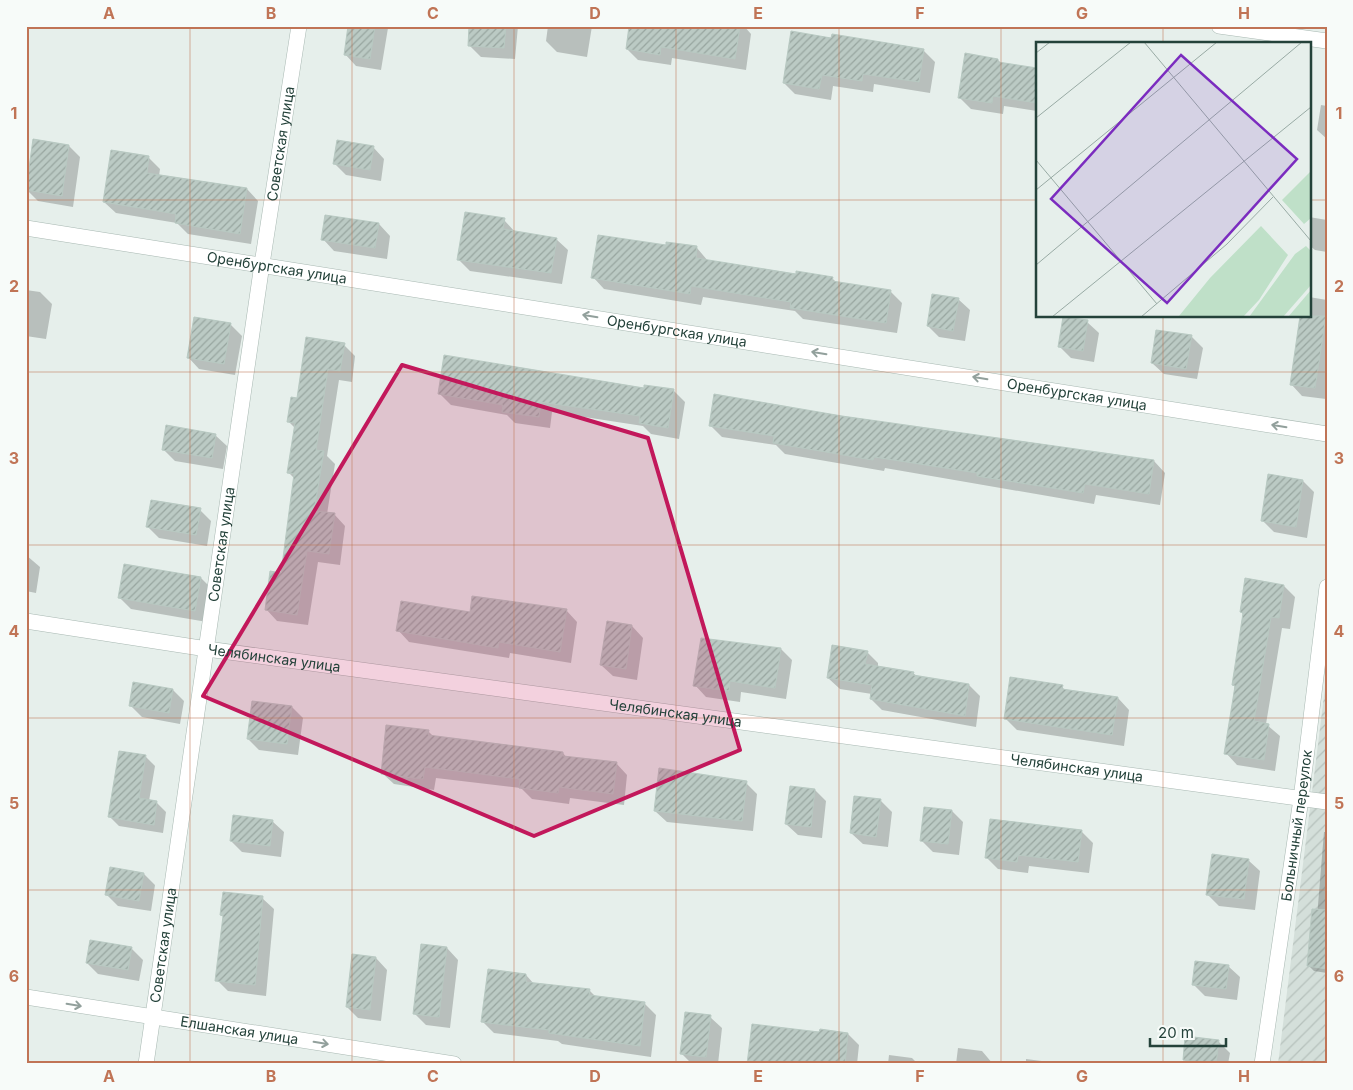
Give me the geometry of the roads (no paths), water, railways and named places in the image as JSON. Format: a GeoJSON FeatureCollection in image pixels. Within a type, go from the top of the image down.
{"type":"FeatureCollection","features":[{"type":"Feature","properties":{"kind":"street","name":"Советская улица"},"geometry":{"type":"LineString","coordinates":[[146,1064],[262,264],[299,26]]}},
{"type":"Feature","properties":{"kind":"street"},"geometry":{"type":"LineString","coordinates":[[1218,26],[1327,41]]}},
{"type":"Feature","properties":{"kind":"street","name":"Оренбургская улица"},"geometry":{"type":"LineString","coordinates":[[26,228],[1327,434]]}},
{"type":"Feature","properties":{"kind":"street","name":"Больничный переулок"},"geometry":{"type":"LineString","coordinates":[[1262,1064],[1301,798],[1327,587]]}},
{"type":"Feature","properties":{"kind":"street","name":"Челябинская улица"},"geometry":{"type":"LineString","coordinates":[[26,621],[207,649],[1327,802]]}},
{"type":"Feature","properties":{"kind":"street","name":"Елшанская улица"},"geometry":{"type":"LineString","coordinates":[[26,997],[454,1064]]}}]}
